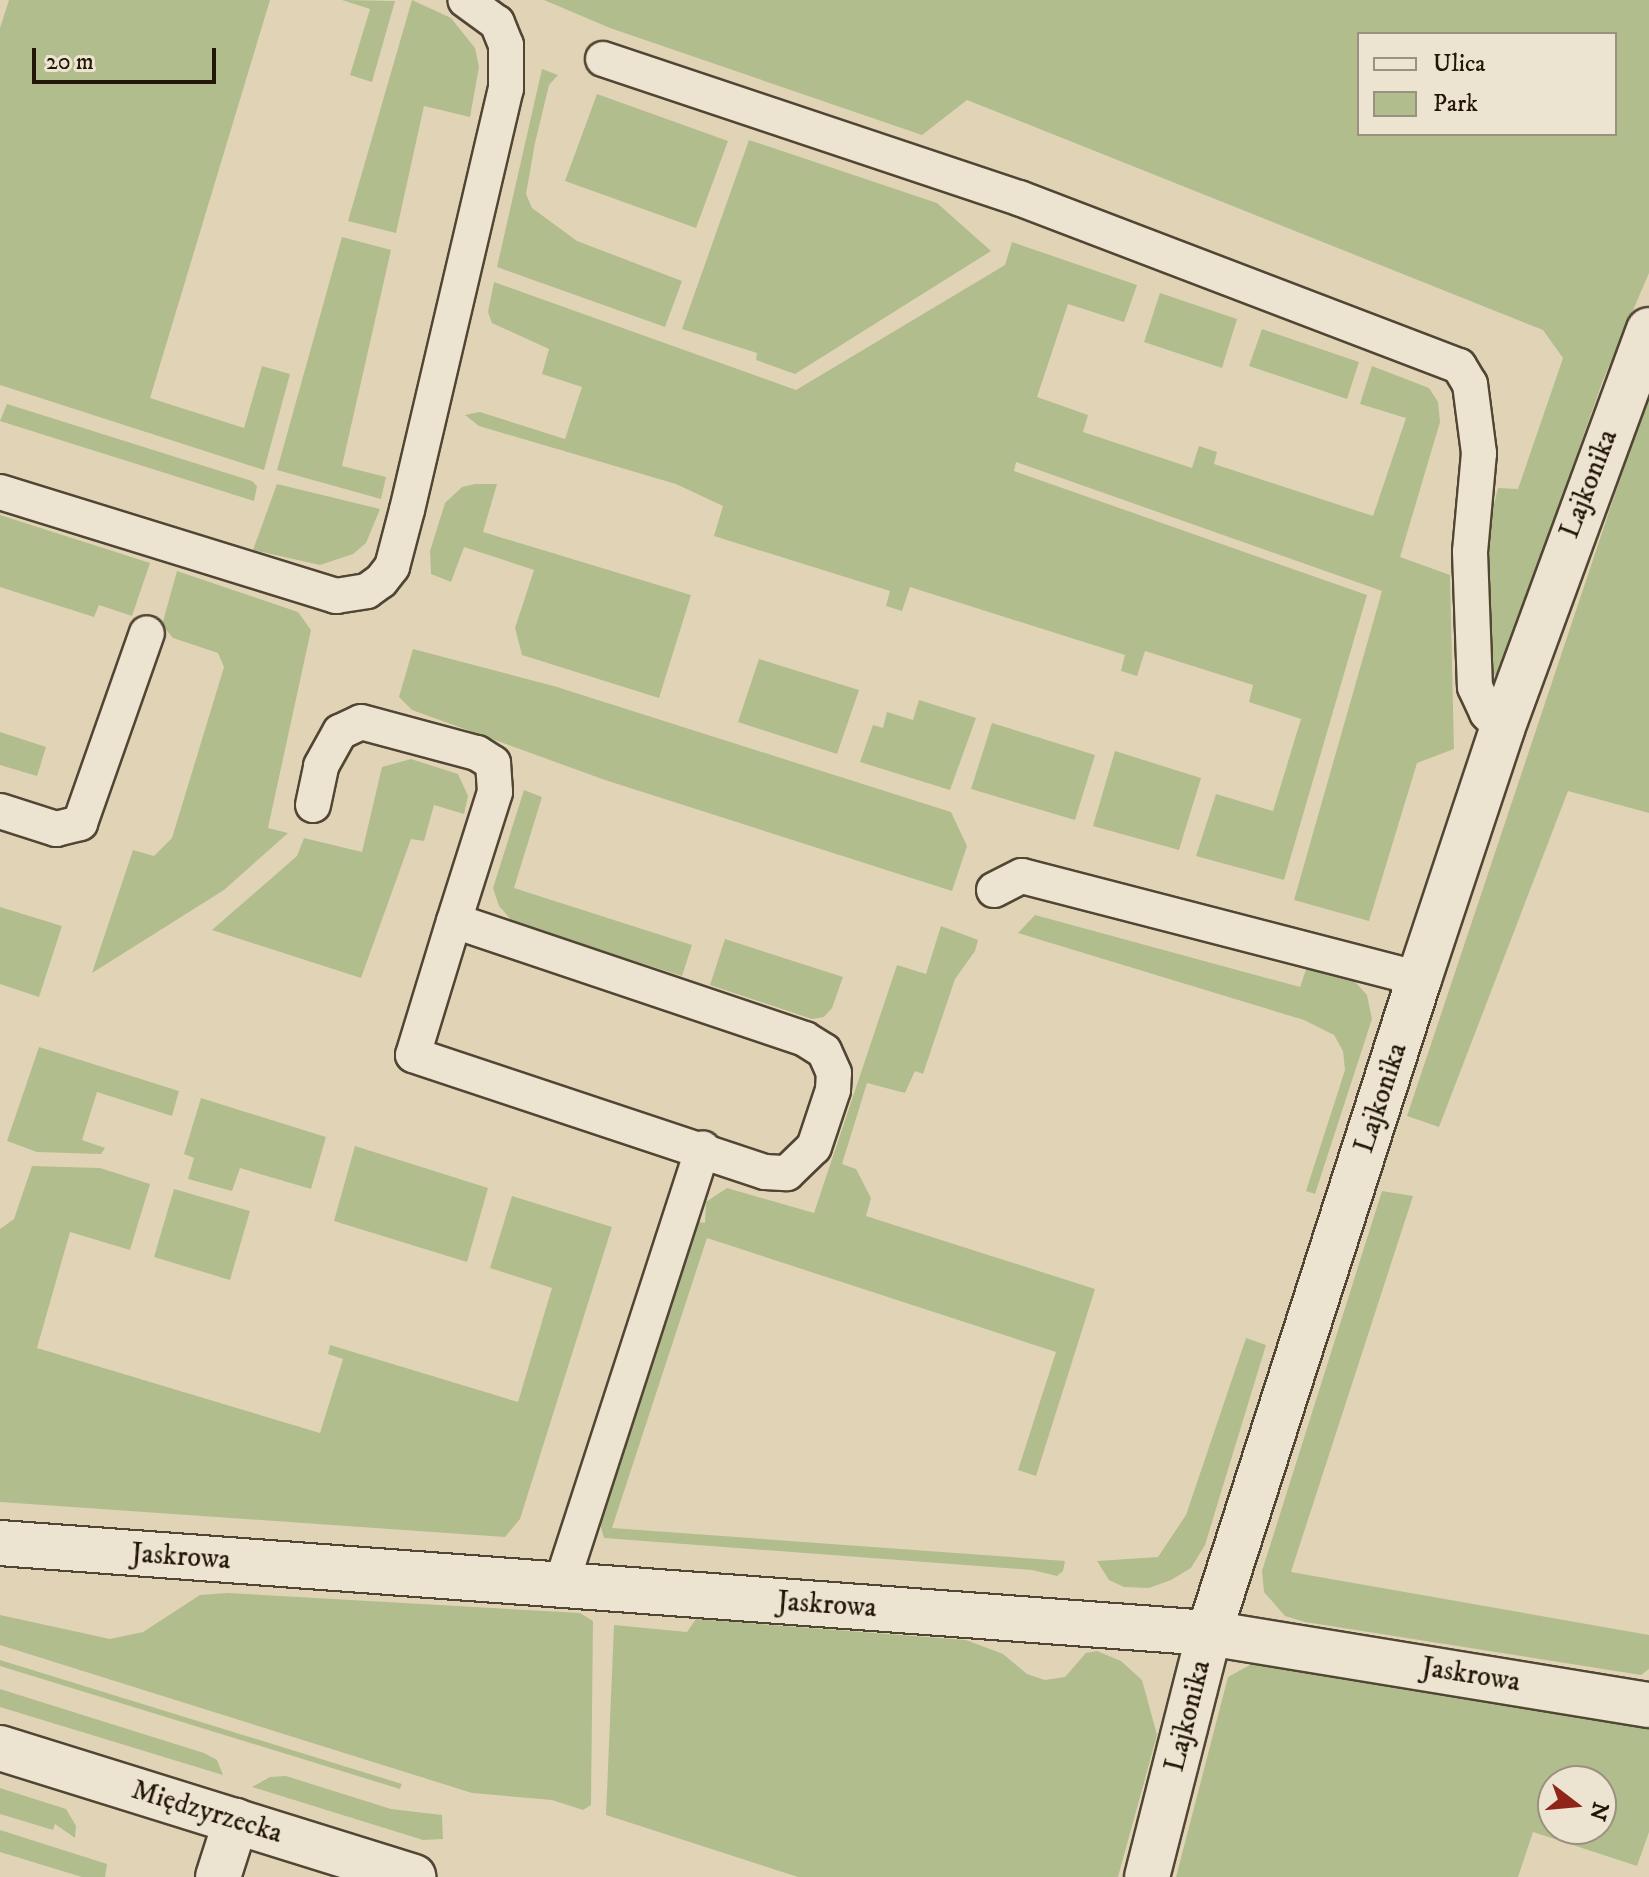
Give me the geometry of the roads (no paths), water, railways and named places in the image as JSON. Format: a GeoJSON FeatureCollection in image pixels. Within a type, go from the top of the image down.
{"type":"FeatureCollection","features":[{"type":"Feature","properties":{"kind":"street","name":"Lajkonika"},"geometry":{"type":"LineString","coordinates":[[1147,1877],[1209,1633],[1419,979],[1502,729],[1649,330]]}},
{"type":"Feature","properties":{"kind":"street","name":"Jaskrowa"},"geometry":{"type":"LineString","coordinates":[[0,1543],[1209,1633],[1649,1705]]}},
{"type":"Feature","properties":{"kind":"street","name":"Międzyrzecka"},"geometry":{"type":"LineString","coordinates":[[0,1748],[413,1877]]}},
{"type":"Feature","properties":{"kind":"street"},"geometry":{"type":"LineString","coordinates":[[218,1877],[236,1821]]}},
{"type":"Feature","properties":{"kind":"lane"},"geometry":{"type":"LineString","coordinates":[[0,492],[336,596],[367,591],[381,581],[392,567],[407,510],[509,70],[502,34],[481,8],[465,0]]}},
{"type":"Feature","properties":{"kind":"lane"},"geometry":{"type":"LineString","coordinates":[[603,59],[1019,198],[1459,366],[1473,399],[1479,453],[1470,552],[1475,687],[1487,713],[1502,729]]}},
{"type":"Feature","properties":{"kind":"lane"},"geometry":{"type":"LineString","coordinates":[[0,811],[56,829],[80,823],[147,633]]}},
{"type":"Feature","properties":{"kind":"lane"},"geometry":{"type":"LineString","coordinates":[[313,805],[321,766],[340,732],[361,722],[477,753],[493,763],[495,792],[454,921],[413,1055],[765,1172],[787,1173],[814,1147],[833,1090],[834,1073],[824,1051],[805,1039],[454,921]]}},
{"type":"Feature","properties":{"kind":"lane"},"geometry":{"type":"LineString","coordinates":[[994,890],[1022,876],[1419,979]]}},
{"type":"Feature","properties":{"kind":"lane"},"geometry":{"type":"LineString","coordinates":[[561,1585],[703,1149]]}}]}
